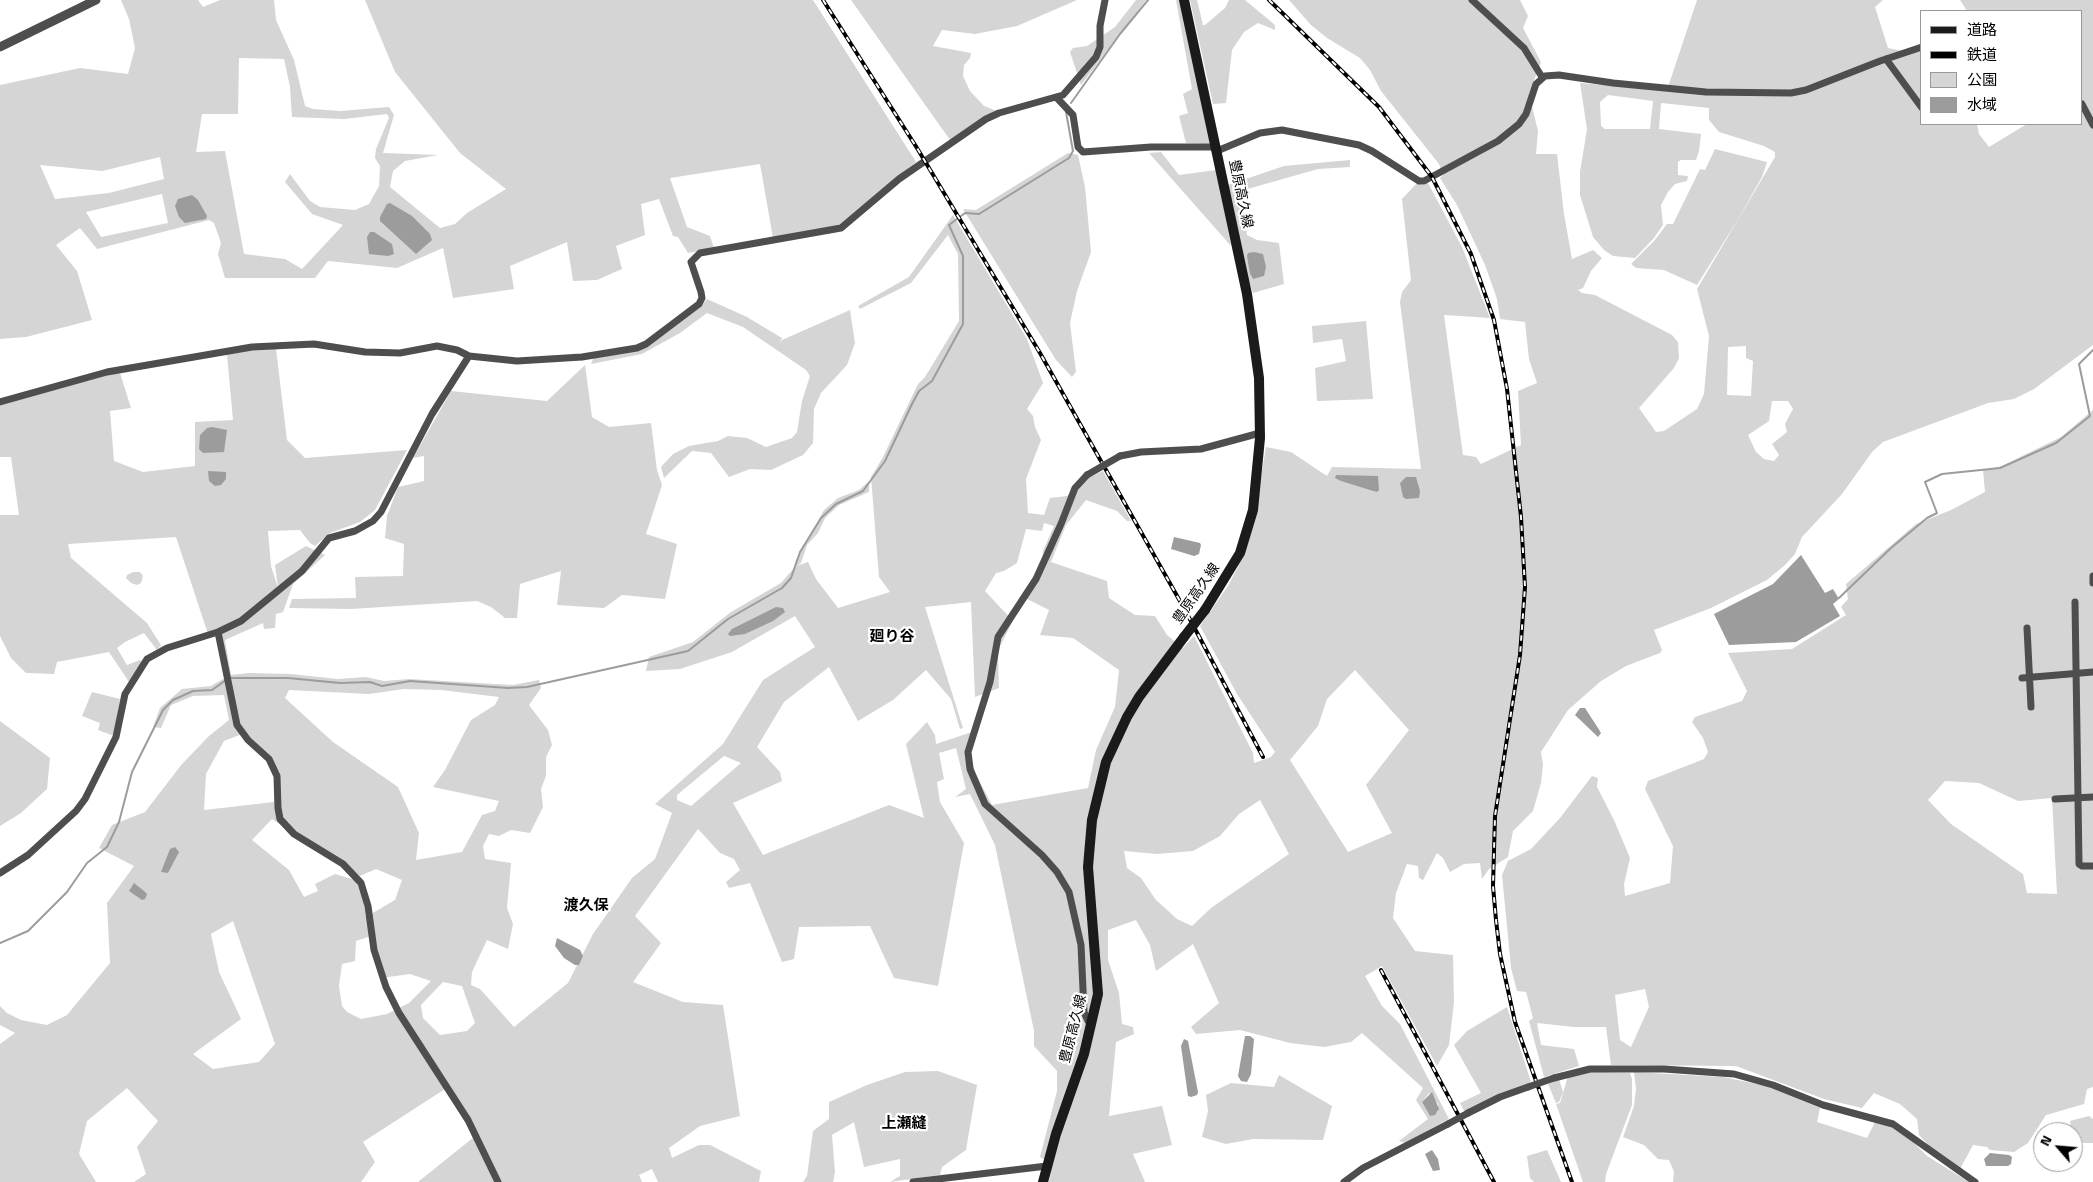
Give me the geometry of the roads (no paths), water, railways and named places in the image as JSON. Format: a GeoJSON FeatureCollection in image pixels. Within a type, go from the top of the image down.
{"type":"FeatureCollection","features":[{"type":"Feature","properties":{"kind":"main road","name":"豊原高久線"},"geometry":{"type":"LineString","coordinates":[[1043,1182],[1093,1024],[1098,994],[1088,868],[1095,806],[1106,762],[1127,717],[1232,568],[1247,533],[1258,481],[1260,432],[1255,345],[1184,0]]}},
{"type":"Feature","properties":{"kind":"street"},"geometry":{"type":"LineString","coordinates":[[0,47],[96,0]]}},
{"type":"Feature","properties":{"kind":"street"},"geometry":{"type":"LineString","coordinates":[[0,402],[107,372],[252,347],[314,344],[345,350],[400,353],[437,346],[457,350],[469,356],[517,361],[553,360],[623,352],[646,344],[699,304],[702,298],[701,292],[692,262],[700,254],[841,228],[899,179],[986,119],[1000,113],[1057,98],[1069,90],[1096,57],[1100,47],[1100,26],[1105,0]]}},
{"type":"Feature","properties":{"kind":"street"},"geometry":{"type":"LineString","coordinates":[[1472,0],[1524,48],[1542,77]]}},
{"type":"Feature","properties":{"kind":"street"},"geometry":{"type":"LineString","coordinates":[[1057,98],[1073,115],[1078,147],[1083,152],[1151,147],[1216,149],[1260,133],[1282,130],[1359,145],[1372,151],[1419,181],[1424,181],[1498,141],[1519,124],[1526,114],[1536,84],[1542,77],[1559,75],[1613,84],[1706,92],[1791,93],[1812,88],[1886,59],[1920,49]]}},
{"type":"Feature","properties":{"kind":"street"},"geometry":{"type":"LineString","coordinates":[[1886,59],[1920,105]]}},
{"type":"Feature","properties":{"kind":"street"},"geometry":{"type":"LineString","coordinates":[[2083,106],[2093,125]]}},
{"type":"Feature","properties":{"kind":"street"},"geometry":{"type":"LineString","coordinates":[[0,873],[28,855],[76,811],[116,737],[125,694],[147,659],[167,648],[218,632],[247,617],[302,571],[329,538],[355,531],[373,521],[381,512],[432,414],[469,356]]}},
{"type":"Feature","properties":{"kind":"street"},"geometry":{"type":"LineString","coordinates":[[1093,1024],[1088,1021],[1084,1012],[1081,945],[1069,892],[1057,872],[1042,855],[985,804],[970,769],[968,752],[990,682],[998,637],[1036,579],[1062,524],[1075,488],[1087,475],[1120,456],[1141,452],[1201,449],[1260,432]]}},
{"type":"Feature","properties":{"kind":"street"},"geometry":{"type":"LineString","coordinates":[[2093,576],[2093,583]]}},
{"type":"Feature","properties":{"kind":"street"},"geometry":{"type":"LineString","coordinates":[[2075,602],[2079,864],[2082,866],[2093,866]]}},
{"type":"Feature","properties":{"kind":"street"},"geometry":{"type":"LineString","coordinates":[[2027,628],[2026,678],[2031,707]]}},
{"type":"Feature","properties":{"kind":"street"},"geometry":{"type":"LineString","coordinates":[[218,632],[237,725],[248,740],[269,759],[277,776],[280,819],[294,834],[343,864],[361,883],[368,906],[374,950],[386,988],[399,1013],[468,1120],[498,1182]]}},
{"type":"Feature","properties":{"kind":"street"},"geometry":{"type":"LineString","coordinates":[[2026,678],[2093,672]]}},
{"type":"Feature","properties":{"kind":"street"},"geometry":{"type":"LineString","coordinates":[[2055,798],[2093,797]]}},
{"type":"Feature","properties":{"kind":"street"},"geometry":{"type":"LineString","coordinates":[[1344,1182],[1363,1168],[1500,1097],[1554,1078],[1590,1069],[1664,1069],[1734,1074],[1772,1085],[1823,1105],[1893,1124],[1975,1182]]}},
{"type":"Feature","properties":{"kind":"street"},"geometry":{"type":"LineString","coordinates":[[913,1182],[1047,1166]]}},
{"type":"Feature","properties":{"kind":"water"},"geometry":{"type":"Polygon","coordinates":[[[192,195],[198,200],[207,216],[206,219],[185,223],[179,217],[175,206],[178,199],[192,195]]]}},
{"type":"Feature","properties":{"kind":"water"},"geometry":{"type":"Polygon","coordinates":[[[390,203],[412,216],[430,234],[432,240],[416,254],[380,221],[380,217],[387,204],[390,203]]]}},
{"type":"Feature","properties":{"kind":"water"},"geometry":{"type":"Polygon","coordinates":[[[370,232],[374,232],[392,244],[394,254],[388,256],[369,254],[367,237],[370,232]]]}},
{"type":"Feature","properties":{"kind":"water"},"geometry":{"type":"Polygon","coordinates":[[[1248,253],[1263,254],[1266,267],[1264,276],[1253,279],[1250,274],[1247,256],[1248,253]]]}},
{"type":"Feature","properties":{"kind":"water"},"geometry":{"type":"Polygon","coordinates":[[[207,428],[227,430],[224,452],[203,453],[199,449],[200,435],[207,428]]]}},
{"type":"Feature","properties":{"kind":"water"},"geometry":{"type":"Polygon","coordinates":[[[208,471],[226,472],[226,479],[221,485],[215,486],[209,481],[208,471]]]}},
{"type":"Feature","properties":{"kind":"water"},"geometry":{"type":"Polygon","coordinates":[[[1336,475],[1378,476],[1379,490],[1377,492],[1341,481],[1335,478],[1336,475]]]}},
{"type":"Feature","properties":{"kind":"water"},"geometry":{"type":"Polygon","coordinates":[[[1406,477],[1416,477],[1420,491],[1419,498],[1406,499],[1403,497],[1400,483],[1406,477]]]}},
{"type":"Feature","properties":{"kind":"water"},"geometry":{"type":"Polygon","coordinates":[[[1174,537],[1200,543],[1199,554],[1194,556],[1171,549],[1174,537]]]}},
{"type":"Feature","properties":{"kind":"water"},"geometry":{"type":"Polygon","coordinates":[[[1801,555],[1825,593],[1833,589],[1839,599],[1833,604],[1840,616],[1796,642],[1729,645],[1714,614],[1773,584],[1801,555]]]}},
{"type":"Feature","properties":{"kind":"water"},"geometry":{"type":"Polygon","coordinates":[[[776,607],[783,608],[785,612],[773,621],[745,634],[730,636],[728,634],[732,629],[776,607]]]}},
{"type":"Feature","properties":{"kind":"water"},"geometry":{"type":"Polygon","coordinates":[[[1580,708],[1585,708],[1598,728],[1601,733],[1598,737],[1575,715],[1580,708]]]}},
{"type":"Feature","properties":{"kind":"water"},"geometry":{"type":"Polygon","coordinates":[[[175,847],[179,852],[168,873],[161,872],[170,849],[175,847]]]}},
{"type":"Feature","properties":{"kind":"water"},"geometry":{"type":"Polygon","coordinates":[[[134,883],[147,894],[145,899],[142,900],[129,891],[134,883]]]}},
{"type":"Feature","properties":{"kind":"water"},"geometry":{"type":"Polygon","coordinates":[[[557,938],[580,950],[583,956],[579,965],[575,965],[564,958],[555,946],[557,938]]]}},
{"type":"Feature","properties":{"kind":"water"},"geometry":{"type":"Polygon","coordinates":[[[1245,1036],[1250,1036],[1254,1039],[1251,1074],[1247,1082],[1241,1081],[1238,1076],[1245,1036]]]}},
{"type":"Feature","properties":{"kind":"water"},"geometry":{"type":"Polygon","coordinates":[[[1184,1039],[1188,1041],[1198,1092],[1197,1095],[1191,1097],[1188,1096],[1181,1046],[1184,1039]]]}},
{"type":"Feature","properties":{"kind":"water"},"geometry":{"type":"Polygon","coordinates":[[[1432,1092],[1439,1109],[1435,1115],[1430,1116],[1422,1102],[1432,1092]]]}},
{"type":"Feature","properties":{"kind":"water"},"geometry":{"type":"Polygon","coordinates":[[[1432,1150],[1438,1159],[1440,1170],[1433,1171],[1425,1154],[1432,1150]]]}},
{"type":"Feature","properties":{"kind":"water"},"geometry":{"type":"Polygon","coordinates":[[[1990,1153],[2009,1155],[2012,1157],[2011,1164],[2008,1166],[1986,1166],[1984,1159],[1990,1153]]]}},
{"type":"Feature","properties":{"kind":"waterway"},"geometry":{"type":"LineString","coordinates":[[1071,103],[1120,34],[1148,0]]}},
{"type":"Feature","properties":{"kind":"waterway"},"geometry":{"type":"LineString","coordinates":[[230,678],[288,678],[340,683],[370,682],[382,686],[410,681],[508,688],[527,687],[688,651],[728,619],[782,588],[791,578],[800,552],[821,518],[836,504],[863,491],[885,461],[919,391],[932,381],[963,324],[963,256],[949,225],[965,213],[979,214],[1069,158],[1073,151],[1066,112]]}},
{"type":"Feature","properties":{"kind":"waterway"},"geometry":{"type":"LineString","coordinates":[[1839,598],[1891,548],[1927,518],[1937,513],[1925,482],[1942,474],[2000,468],[2056,443],[2090,416],[2079,364],[2093,350]]}},
{"type":"Feature","properties":{"kind":"waterway"},"geometry":{"type":"LineString","coordinates":[[0,943],[28,931],[67,892],[87,863],[107,847],[119,822],[132,772],[163,710],[173,700],[193,691],[212,690],[226,680]]}},
{"type":"Feature","properties":{"kind":"railway"},"geometry":{"type":"LineString","coordinates":[[823,0],[917,148],[1040,353],[1185,610],[1263,757]]}},
{"type":"Feature","properties":{"kind":"railway"},"geometry":{"type":"LineString","coordinates":[[1269,0],[1379,107],[1432,177],[1471,254],[1494,320],[1507,389],[1521,517],[1525,587],[1520,655],[1495,816],[1493,886],[1496,920],[1500,954],[1515,1022],[1572,1182]]}},
{"type":"Feature","properties":{"kind":"railway"},"geometry":{"type":"LineString","coordinates":[[1381,970],[1494,1182]]}},
{"type":"Feature","properties":{"kind":"district","name":"廻り谷"},"geometry":{"type":"Point","coordinates":[892,637]}},
{"type":"Feature","properties":{"kind":"district","name":"渡久保"},"geometry":{"type":"Point","coordinates":[586,906]}},
{"type":"Feature","properties":{"kind":"district","name":"上瀬縫"},"geometry":{"type":"Point","coordinates":[904,1124]}}]}
